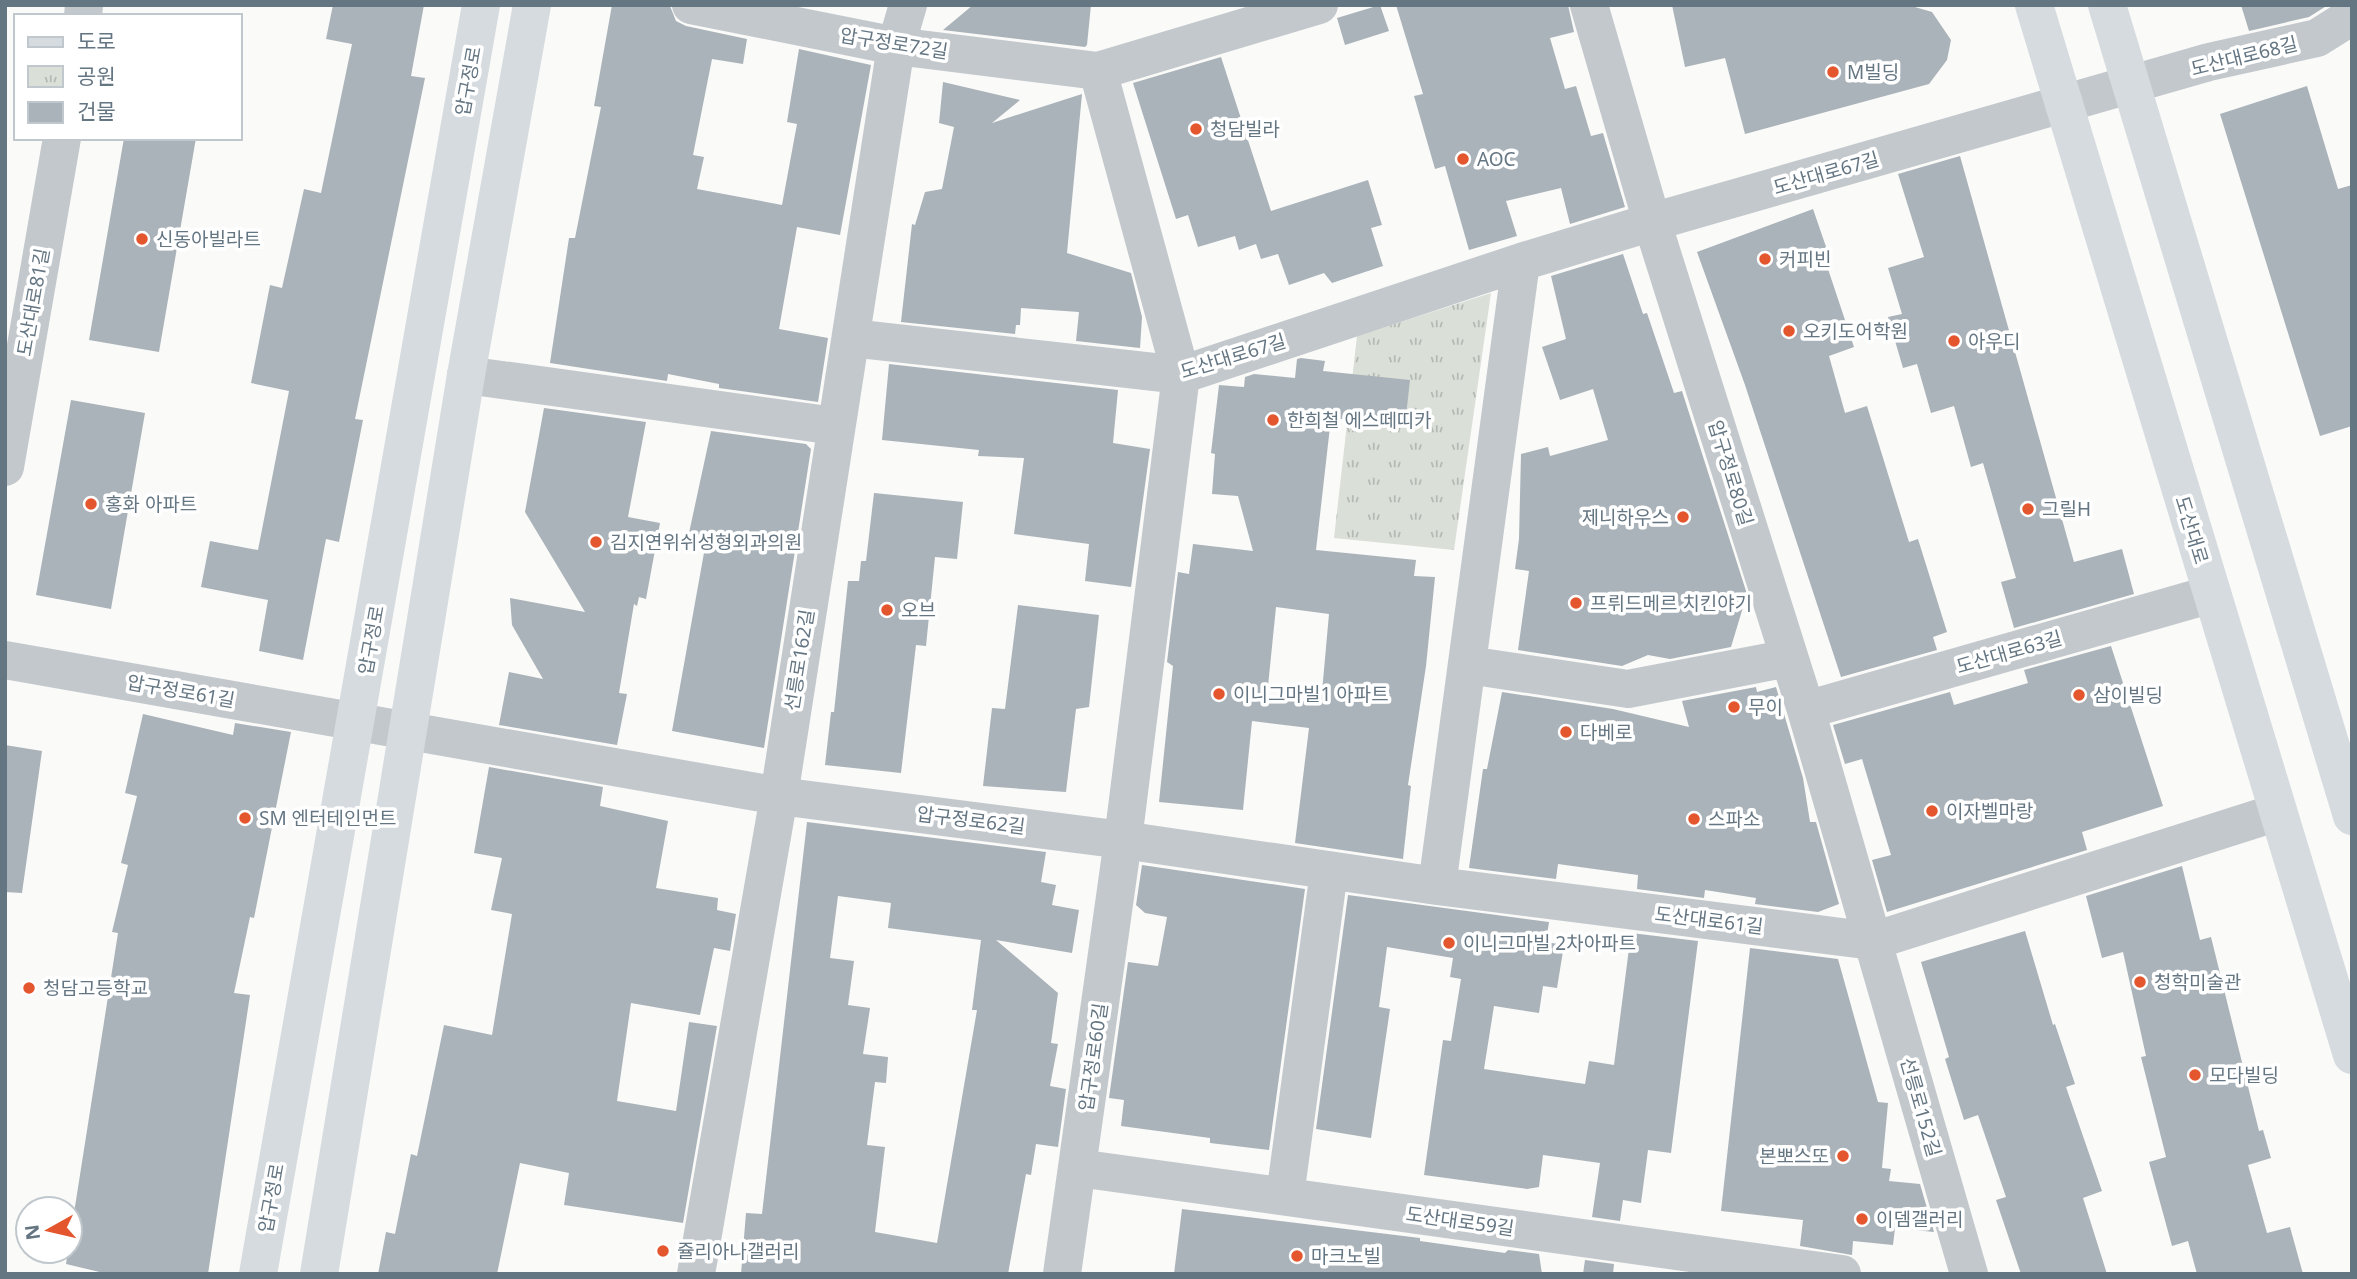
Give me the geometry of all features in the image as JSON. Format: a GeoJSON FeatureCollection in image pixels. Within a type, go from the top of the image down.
{"type":"FeatureCollection","features":[{"type":"Feature","properties":{"kind":"main road","name":"압구정로"},"geometry":{"type":"LineString","coordinates":[[258,1274],[481,5]]}},
{"type":"Feature","properties":{"kind":"main road"},"geometry":{"type":"LineString","coordinates":[[318,1274],[466,375],[532,5]]}},
{"type":"Feature","properties":{"kind":"main road","name":"도산대로"},"geometry":{"type":"LineString","coordinates":[[2034,5],[2352,1055]]}},
{"type":"Feature","properties":{"kind":"main road"},"geometry":{"type":"LineString","coordinates":[[2106,5],[2350,801]]}},
{"type":"Feature","properties":{"kind":"street","name":"압구정로72길"},"geometry":{"type":"LineString","coordinates":[[691,5],[896,46],[1098,71],[1319,5]]}},
{"type":"Feature","properties":{"kind":"street","name":"선릉로162길"},"geometry":{"type":"LineString","coordinates":[[696,1274],[779,796],[896,46],[908,5]]}},
{"type":"Feature","properties":{"kind":"street","name":"압구정로80길"},"geometry":{"type":"LineString","coordinates":[[1589,5],[1652,222],[1806,710],[1873,941]]}},
{"type":"Feature","properties":{"kind":"street","name":"도산대로68길"},"geometry":{"type":"LineString","coordinates":[[2131,86],[2209,62],[2317,38],[2343,18],[2352,16]]}},
{"type":"Feature","properties":{"kind":"street"},"geometry":{"type":"LineString","coordinates":[[1098,71],[1181,375],[1123,840]]}},
{"type":"Feature","properties":{"kind":"street","name":"도산대로67길"},"geometry":{"type":"LineString","coordinates":[[851,338],[1181,375],[1521,262],[1652,222],[2131,86]]}},
{"type":"Feature","properties":{"kind":"street","name":"도산대로81길"},"geometry":{"type":"LineString","coordinates":[[5,467],[62,140]]}},
{"type":"Feature","properties":{"kind":"street"},"geometry":{"type":"LineString","coordinates":[[1437,886],[1521,262]]}},
{"type":"Feature","properties":{"kind":"street"},"geometry":{"type":"LineString","coordinates":[[466,375],[835,426]]}},
{"type":"Feature","properties":{"kind":"street","name":"도산대로63길"},"geometry":{"type":"LineString","coordinates":[[1806,710],[2212,594]]}},
{"type":"Feature","properties":{"kind":"street"},"geometry":{"type":"LineString","coordinates":[[1468,665],[1628,690],[1789,658]]}},
{"type":"Feature","properties":{"kind":"street","name":"압구정로61길"},"geometry":{"type":"LineString","coordinates":[[5,660],[357,721]]}},
{"type":"Feature","properties":{"kind":"street","name":"압구정로62길"},"geometry":{"type":"LineString","coordinates":[[357,721],[779,796],[1123,840]]}},
{"type":"Feature","properties":{"kind":"street","name":"도산대로61길"},"geometry":{"type":"LineString","coordinates":[[1123,840],[1329,872],[1873,941],[2278,812]]}},
{"type":"Feature","properties":{"kind":"street","name":"압구정로60길"},"geometry":{"type":"LineString","coordinates":[[1062,1274],[1123,840]]}},
{"type":"Feature","properties":{"kind":"street"},"geometry":{"type":"LineString","coordinates":[[1286,1196],[1329,872]]}},
{"type":"Feature","properties":{"kind":"street","name":"선릉로152길"},"geometry":{"type":"LineString","coordinates":[[1873,941],[1969,1274]]}},
{"type":"Feature","properties":{"kind":"street","name":"도산대로59길"},"geometry":{"type":"LineString","coordinates":[[1078,1168],[1842,1274]]}},
{"type":"Feature","properties":{"kind":"green space"},"geometry":{"type":"Polygon","coordinates":[[[1491,293],[1454,550],[1334,538],[1357,336],[1491,293]]]}},
{"type":"Feature","properties":{"kind":"building"},"geometry":{"type":"Polygon","coordinates":[[[333,5],[424,5],[411,76],[425,78],[355,419],[363,420],[339,542],[326,539],[303,660],[259,651],[268,600],[201,587],[210,541],[258,550],[289,391],[251,383],[270,285],[282,288],[304,189],[321,193],[352,44],[326,39],[333,5]]]}},
{"type":"Feature","properties":{"kind":"building"},"geometry":{"type":"Polygon","coordinates":[[[612,5],[670,6],[676,21],[686,26],[747,39],[743,64],[712,59],[693,155],[704,157],[697,189],[782,205],[797,124],[787,122],[799,49],[871,65],[840,235],[797,227],[779,329],[828,338],[818,402],[719,388],[719,384],[668,374],[667,381],[550,363],[569,238],[575,238],[601,107],[594,106],[612,5]]]}},
{"type":"Feature","properties":{"kind":"building"},"geometry":{"type":"Polygon","coordinates":[[[973,5],[1091,5],[1087,45],[1085,47],[943,30],[973,5]]]}},
{"type":"Feature","properties":{"kind":"building"},"geometry":{"type":"Polygon","coordinates":[[[1380,5],[1389,31],[1345,45],[1337,18],[1380,5]]]}},
{"type":"Feature","properties":{"kind":"building"},"geometry":{"type":"Polygon","coordinates":[[[1396,5],[1568,5],[1574,32],[1550,38],[1565,89],[1576,86],[1591,136],[1603,133],[1625,207],[1570,224],[1561,188],[1506,201],[1517,236],[1469,250],[1445,166],[1435,169],[1414,96],[1423,94],[1396,5]]]}},
{"type":"Feature","properties":{"kind":"building","name":"M빌딩"},"geometry":{"type":"Polygon","coordinates":[[[1672,5],[1908,5],[1932,12],[1951,40],[1947,60],[1929,84],[1745,134],[1725,58],[1685,67],[1672,5]]]}},
{"type":"Feature","properties":{"kind":"building"},"geometry":{"type":"Polygon","coordinates":[[[2241,5],[2328,5],[2309,17],[2249,31],[2241,5]]]}},
{"type":"Feature","properties":{"kind":"building","name":"청담빌라"},"geometry":{"type":"Polygon","coordinates":[[[1221,57],[1271,211],[1368,180],[1382,225],[1371,228],[1383,266],[1332,283],[1324,273],[1289,285],[1278,254],[1261,259],[1256,244],[1239,250],[1235,236],[1198,247],[1188,215],[1176,219],[1133,83],[1221,57]]]}},
{"type":"Feature","properties":{"kind":"building"},"geometry":{"type":"Polygon","coordinates":[[[943,82],[1020,100],[992,123],[1082,94],[1067,253],[1131,273],[1142,317],[1140,348],[1076,341],[1079,312],[1021,308],[1020,325],[1016,325],[1015,334],[901,322],[912,224],[915,225],[925,192],[942,189],[954,127],[939,123],[943,82]]]}},
{"type":"Feature","properties":{"kind":"building"},"geometry":{"type":"Polygon","coordinates":[[[2307,86],[2338,189],[2352,185],[2352,426],[2320,436],[2220,114],[2307,86]]]}},
{"type":"Feature","properties":{"kind":"building","name":"신동아빌라트"},"geometry":{"type":"Polygon","coordinates":[[[124,140],[196,140],[159,352],[89,340],[124,140]]]}},
{"type":"Feature","properties":{"kind":"building"},"geometry":{"type":"Polygon","coordinates":[[[1960,156],[2074,562],[2122,549],[2134,594],[2014,628],[2001,582],[2016,578],[1983,463],[1971,467],[1954,406],[1931,413],[1917,364],[1903,368],[1888,317],[1902,314],[1888,268],[1924,257],[1898,174],[1960,156]]]}},
{"type":"Feature","properties":{"kind":"building"},"geometry":{"type":"Polygon","coordinates":[[[1813,209],[1833,267],[1828,269],[1854,347],[1829,356],[1845,413],[1867,406],[1909,542],[1918,539],[1947,632],[1933,637],[1937,650],[1841,677],[1745,385],[1697,252],[1813,209]]]}},
{"type":"Feature","properties":{"kind":"building"},"geometry":{"type":"Polygon","coordinates":[[[1623,254],[1643,314],[1647,313],[1674,393],[1682,391],[1747,594],[1731,647],[1670,659],[1648,655],[1622,666],[1518,650],[1529,571],[1515,569],[1519,539],[1521,454],[1548,447],[1550,456],[1608,440],[1593,389],[1560,400],[1542,347],[1566,339],[1551,276],[1623,254]]]}},
{"type":"Feature","properties":{"kind":"building"},"geometry":{"type":"Polygon","coordinates":[[[1297,359],[1325,361],[1323,371],[1410,380],[1405,425],[1331,418],[1316,550],[1416,560],[1414,576],[1435,577],[1426,666],[1408,785],[1411,786],[1403,859],[1295,843],[1309,728],[1252,721],[1243,810],[1159,802],[1173,666],[1167,662],[1178,572],[1189,574],[1193,544],[1253,551],[1238,496],[1212,494],[1215,454],[1211,453],[1219,385],[1244,387],[1245,377],[1254,374],[1295,378],[1297,359]],[[1276,607],[1267,696],[1321,703],[1329,614],[1276,607]]]}},
{"type":"Feature","properties":{"kind":"building"},"geometry":{"type":"Polygon","coordinates":[[[889,364],[1118,390],[1113,443],[1150,449],[1131,587],[1085,581],[1089,544],[1014,534],[1024,458],[978,456],[979,450],[882,440],[889,364]]]}},
{"type":"Feature","properties":{"kind":"building","name":"홍화 아파트"},"geometry":{"type":"Polygon","coordinates":[[[71,400],[145,413],[111,609],[36,595],[71,400]]]}},
{"type":"Feature","properties":{"kind":"building"},"geometry":{"type":"Polygon","coordinates":[[[544,408],[646,422],[628,517],[660,523],[646,599],[639,597],[637,606],[634,604],[619,693],[627,694],[617,745],[499,725],[509,672],[543,679],[512,625],[510,598],[585,612],[525,512],[544,408]]]}},
{"type":"Feature","properties":{"kind":"building"},"geometry":{"type":"Polygon","coordinates":[[[711,431],[806,444],[811,449],[764,748],[672,731],[707,536],[689,533],[711,431]]]}},
{"type":"Feature","properties":{"kind":"building","name":"오브"},"geometry":{"type":"Polygon","coordinates":[[[874,493],[963,502],[957,559],[935,557],[926,646],[916,645],[901,773],[825,765],[831,712],[834,712],[848,581],[859,581],[861,561],[866,561],[874,493]]]}},
{"type":"Feature","properties":{"kind":"building"},"geometry":{"type":"Polygon","coordinates":[[[1018,605],[1099,615],[1089,707],[1076,709],[1066,792],[983,786],[992,708],[1005,709],[1018,605]]]}},
{"type":"Feature","properties":{"kind":"building"},"geometry":{"type":"Polygon","coordinates":[[[2111,646],[2163,806],[2082,832],[2087,850],[1887,912],[1872,860],[1891,855],[1862,759],[1845,764],[1833,725],[1950,692],[1954,705],[2028,683],[2024,670],[2111,646]]]}},
{"type":"Feature","properties":{"kind":"building"},"geometry":{"type":"Polygon","coordinates":[[[1756,687],[1757,692],[1776,687],[1803,778],[1810,822],[1816,822],[1839,904],[1818,912],[1755,904],[1756,898],[1705,890],[1704,898],[1637,889],[1638,875],[1558,864],[1556,879],[1469,868],[1483,769],[1487,769],[1502,692],[1613,709],[1689,727],[1682,701],[1756,687]]]}},
{"type":"Feature","properties":{"kind":"building"},"geometry":{"type":"Polygon","coordinates":[[[143,714],[233,735],[235,723],[291,732],[254,918],[250,917],[234,993],[250,995],[208,1274],[108,1274],[70,1265],[84,1265],[84,1195],[77,1195],[118,933],[112,932],[128,865],[121,863],[137,796],[125,793],[143,714]]]}},
{"type":"Feature","properties":{"kind":"building"},"geometry":{"type":"Polygon","coordinates":[[[5,745],[42,751],[22,893],[5,892],[5,745]]]}},
{"type":"Feature","properties":{"kind":"building"},"geometry":{"type":"Polygon","coordinates":[[[489,767],[603,787],[600,806],[668,821],[656,888],[718,898],[717,910],[736,914],[730,951],[714,948],[700,1015],[631,1003],[617,1101],[676,1111],[689,1022],[717,1026],[683,1223],[564,1205],[569,1173],[520,1163],[497,1274],[378,1274],[386,1232],[395,1234],[411,1154],[417,1156],[444,1025],[492,1035],[512,914],[491,910],[502,858],[474,853],[489,767]]]}},
{"type":"Feature","properties":{"kind":"building"},"geometry":{"type":"Polygon","coordinates":[[[807,822],[1046,852],[1041,882],[1056,885],[1052,905],[1079,910],[1072,953],[996,940],[1058,993],[1051,1043],[1058,1044],[1050,1086],[1066,1089],[1058,1147],[1036,1144],[1031,1175],[1026,1174],[1008,1274],[741,1274],[746,1213],[762,1214],[807,822]],[[838,896],[830,958],[854,961],[848,1005],[870,1008],[863,1054],[888,1057],[886,1083],[875,1082],[867,1145],[885,1147],[875,1232],[937,1243],[977,1010],[972,1010],[981,940],[888,928],[891,903],[838,896]]]}},
{"type":"Feature","properties":{"kind":"building"},"geometry":{"type":"Polygon","coordinates":[[[1142,865],[1305,889],[1269,1150],[1210,1143],[1210,1138],[1121,1126],[1124,1100],[1109,1098],[1128,962],[1158,966],[1167,917],[1145,913],[1136,905],[1142,865]]]}},
{"type":"Feature","properties":{"kind":"building"},"geometry":{"type":"Polygon","coordinates":[[[2182,866],[2200,940],[2211,937],[2259,1131],[2263,1130],[2271,1158],[2248,1165],[2267,1233],[2290,1227],[2303,1274],[2197,1274],[2188,1241],[2172,1246],[2149,1162],[2166,1157],[2141,1057],[2146,1056],[2123,952],[2102,958],[2086,896],[2182,866]]]}},
{"type":"Feature","properties":{"kind":"building"},"geometry":{"type":"Polygon","coordinates":[[[1348,895],[1549,922],[1546,942],[1564,945],[1557,988],[1543,986],[1539,1013],[1494,1006],[1484,1069],[1585,1084],[1589,1061],[1614,1065],[1631,933],[1698,941],[1671,1153],[1648,1150],[1641,1203],[1623,1200],[1620,1221],[1592,1217],[1600,1163],[1543,1155],[1539,1187],[1527,1189],[1424,1175],[1443,1040],[1451,1041],[1461,979],[1450,977],[1453,958],[1387,947],[1379,1007],[1390,1009],[1371,1138],[1316,1129],[1348,895]]]}},
{"type":"Feature","properties":{"kind":"building"},"geometry":{"type":"Polygon","coordinates":[[[2025,931],[2053,1025],[2055,1024],[2075,1084],[2066,1087],[2102,1191],[2083,1198],[2107,1274],[2021,1274],[1996,1200],[2006,1197],[1978,1115],[1964,1120],[1945,1059],[1949,1057],[1921,962],[2025,931]]]}},
{"type":"Feature","properties":{"kind":"building"},"geometry":{"type":"Polygon","coordinates":[[[1750,948],[1838,959],[1878,1102],[1888,1103],[1882,1168],[1891,1169],[1889,1181],[1920,1184],[1934,1232],[1895,1228],[1893,1245],[1853,1241],[1852,1255],[1800,1246],[1803,1220],[1721,1211],[1750,948]]]}},
{"type":"Feature","properties":{"kind":"building","name":"마크노빌"},"geometry":{"type":"Polygon","coordinates":[[[1182,1209],[1420,1238],[1420,1241],[1505,1253],[1508,1250],[1539,1254],[1542,1274],[1174,1274],[1182,1209]]]}},
{"type":"Feature","properties":{"kind":"building"},"geometry":{"type":"Polygon","coordinates":[[[1585,1260],[1614,1264],[1613,1274],[1583,1274],[1585,1260]]]}},
{"type":"Feature","properties":{"kind":"place","name":"M빌딩"},"geometry":{"type":"Point","coordinates":[1833,72]}},
{"type":"Feature","properties":{"kind":"place","name":"청담빌라"},"geometry":{"type":"Point","coordinates":[1196,129]}},
{"type":"Feature","properties":{"kind":"place","name":"AOC"},"geometry":{"type":"Point","coordinates":[1463,159]}},
{"type":"Feature","properties":{"kind":"place","name":"신동아빌라트"},"geometry":{"type":"Point","coordinates":[142,239]}},
{"type":"Feature","properties":{"kind":"place","name":"커피빈"},"geometry":{"type":"Point","coordinates":[1765,259]}},
{"type":"Feature","properties":{"kind":"place","name":"오키도어학원"},"geometry":{"type":"Point","coordinates":[1789,331]}},
{"type":"Feature","properties":{"kind":"place","name":"아우디"},"geometry":{"type":"Point","coordinates":[1954,341]}},
{"type":"Feature","properties":{"kind":"place","name":"한희철 에스떼띠카"},"geometry":{"type":"Point","coordinates":[1273,420]}},
{"type":"Feature","properties":{"kind":"place","name":"홍화 아파트"},"geometry":{"type":"Point","coordinates":[91,504]}},
{"type":"Feature","properties":{"kind":"place","name":"그릴H"},"geometry":{"type":"Point","coordinates":[2028,509]}},
{"type":"Feature","properties":{"kind":"place","name":"제니하우스"},"geometry":{"type":"Point","coordinates":[1683,517]}},
{"type":"Feature","properties":{"kind":"place","name":"김지연위쉬성형외과의원"},"geometry":{"type":"Point","coordinates":[596,542]}},
{"type":"Feature","properties":{"kind":"place","name":"프뤼드메르 치킨야기"},"geometry":{"type":"Point","coordinates":[1576,603]}},
{"type":"Feature","properties":{"kind":"place","name":"오브"},"geometry":{"type":"Point","coordinates":[887,610]}},
{"type":"Feature","properties":{"kind":"place","name":"이니그마빌1 아파트"},"geometry":{"type":"Point","coordinates":[1219,694]}},
{"type":"Feature","properties":{"kind":"place","name":"삼이빌딩"},"geometry":{"type":"Point","coordinates":[2079,695]}},
{"type":"Feature","properties":{"kind":"place","name":"무이"},"geometry":{"type":"Point","coordinates":[1734,707]}},
{"type":"Feature","properties":{"kind":"place","name":"다베로"},"geometry":{"type":"Point","coordinates":[1566,732]}},
{"type":"Feature","properties":{"kind":"place","name":"이자벨마랑"},"geometry":{"type":"Point","coordinates":[1932,811]}},
{"type":"Feature","properties":{"kind":"place","name":"SM 엔터테인먼트"},"geometry":{"type":"Point","coordinates":[245,818]}},
{"type":"Feature","properties":{"kind":"place","name":"스파소"},"geometry":{"type":"Point","coordinates":[1694,819]}},
{"type":"Feature","properties":{"kind":"place","name":"이니그마빌 2차아파트"},"geometry":{"type":"Point","coordinates":[1449,943]}},
{"type":"Feature","properties":{"kind":"place","name":"청학미술관"},"geometry":{"type":"Point","coordinates":[2140,982]}},
{"type":"Feature","properties":{"kind":"place","name":"청담고등학교"},"geometry":{"type":"Point","coordinates":[29,988]}},
{"type":"Feature","properties":{"kind":"place","name":"모다빌딩"},"geometry":{"type":"Point","coordinates":[2195,1075]}},
{"type":"Feature","properties":{"kind":"place","name":"본뽀스또"},"geometry":{"type":"Point","coordinates":[1843,1156]}},
{"type":"Feature","properties":{"kind":"place","name":"이뎀갤러리"},"geometry":{"type":"Point","coordinates":[1862,1219]}},
{"type":"Feature","properties":{"kind":"place","name":"쥴리아나갤러리"},"geometry":{"type":"Point","coordinates":[663,1251]}},
{"type":"Feature","properties":{"kind":"place","name":"마크노빌"},"geometry":{"type":"Point","coordinates":[1297,1256]}}]}
